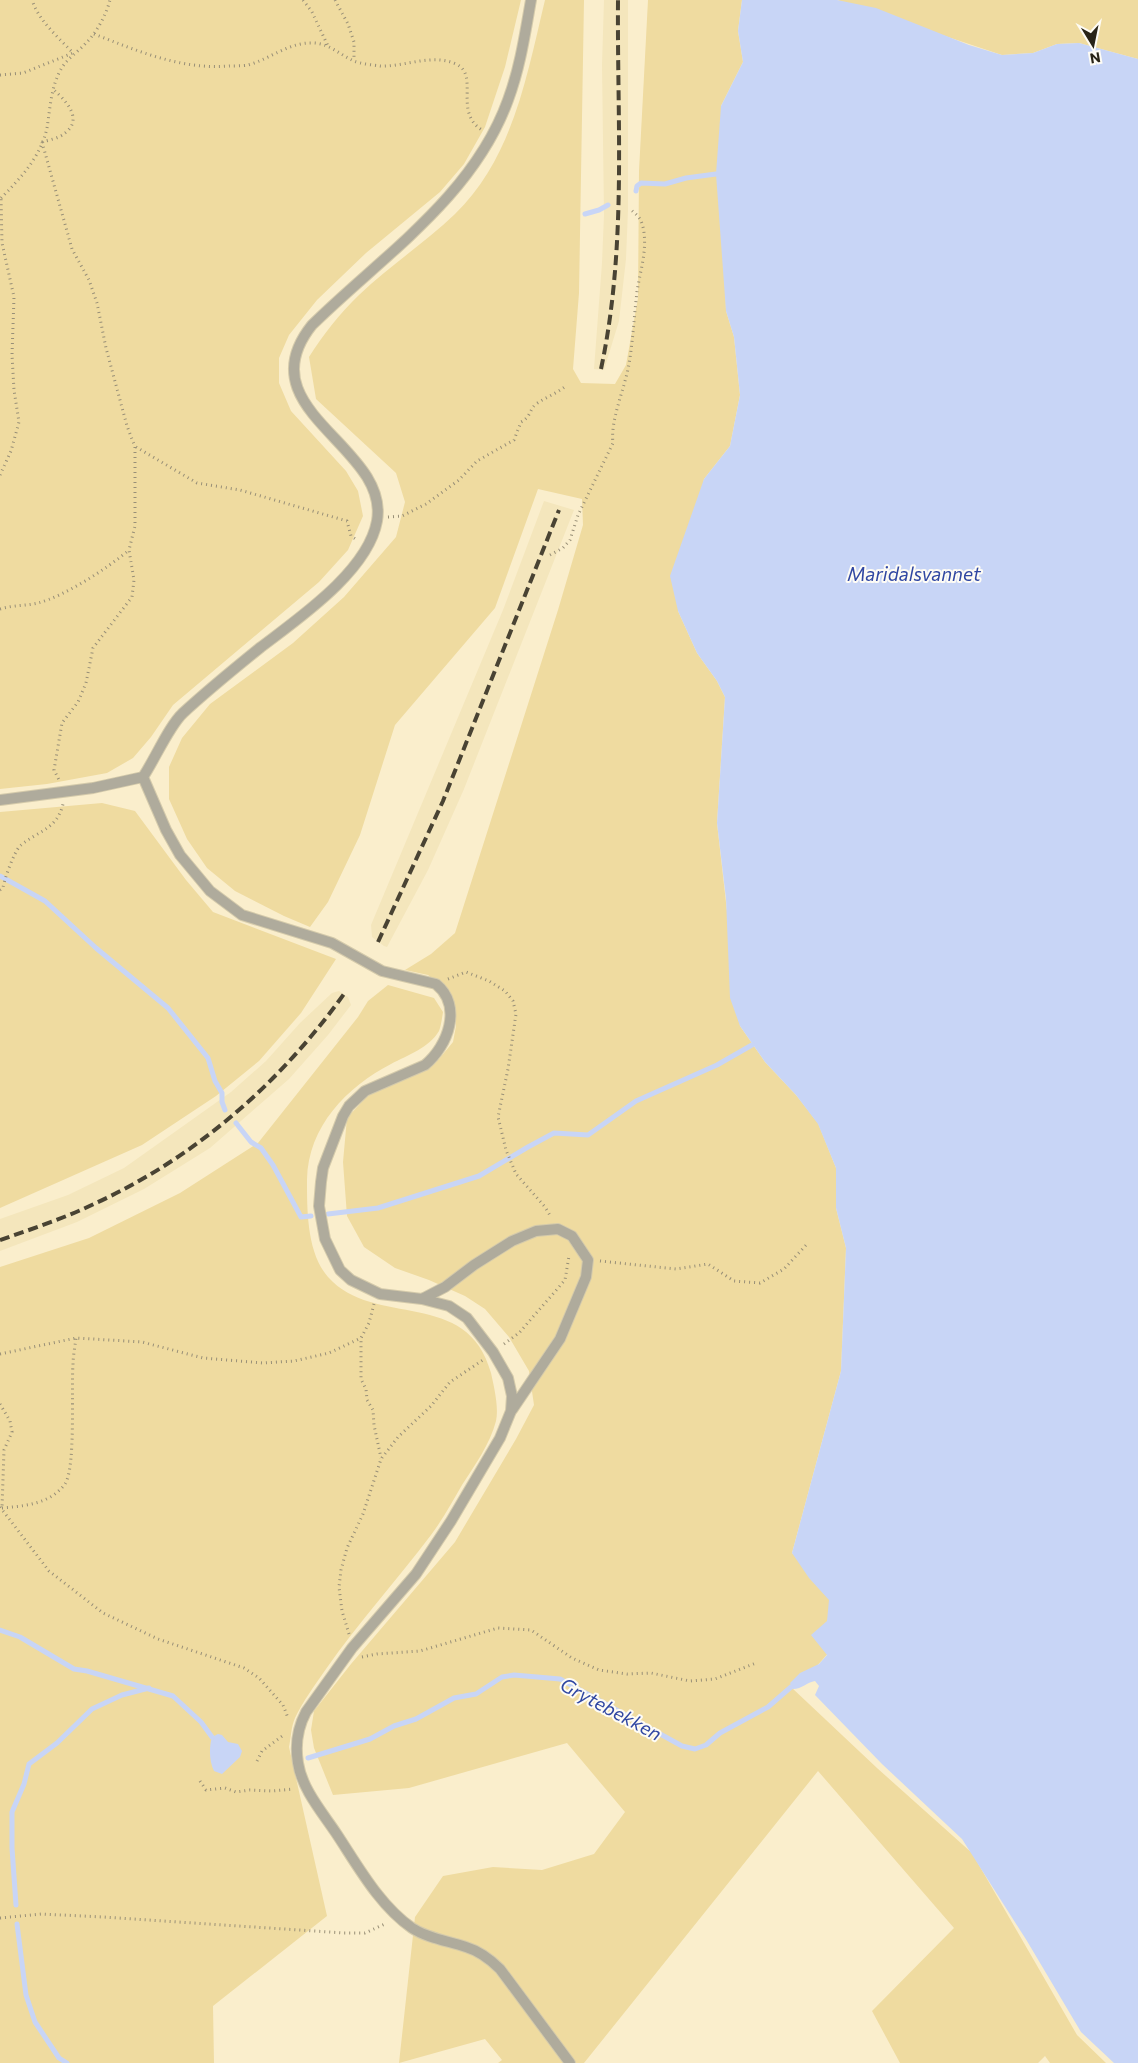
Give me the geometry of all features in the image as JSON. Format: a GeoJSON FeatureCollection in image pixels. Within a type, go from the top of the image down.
{"type":"FeatureCollection","features":[{"type":"Feature","properties":{"kind":"lane"},"geometry":{"type":"LineString","coordinates":[[0,800],[66,793],[143,777],[181,714],[320,601],[343,578],[367,546],[377,518],[375,497],[358,463],[316,419],[301,396],[294,370],[299,344],[312,326],[430,216],[471,171],[508,102],[517,73],[531,0]]}},
{"type":"Feature","properties":{"kind":"lane"},"geometry":{"type":"LineString","coordinates":[[143,777],[166,830],[180,855],[210,891],[242,915],[332,943],[382,970],[436,984],[443,990],[450,1011],[448,1034],[433,1058],[425,1065],[377,1084],[365,1091],[355,1099],[343,1116],[323,1168],[319,1206],[321,1220],[325,1239],[332,1256],[340,1270],[350,1280],[380,1294],[422,1299],[448,1306],[466,1318],[493,1352],[508,1378],[512,1396],[511,1411]]}},
{"type":"Feature","properties":{"kind":"lane"},"geometry":{"type":"LineString","coordinates":[[422,1299],[446,1287],[474,1265],[512,1241],[536,1231],[558,1229],[572,1236],[588,1260],[586,1277],[560,1339],[511,1411],[500,1438],[451,1521],[416,1574],[352,1648],[300,1722],[296,1745],[298,1764],[315,1802],[366,1877],[398,1917],[421,1933],[468,1947],[490,1960],[500,1969],[570,2063]]}},
{"type":"Feature","properties":{"kind":"path"},"geometry":{"type":"LineString","coordinates":[[32,0],[34,7],[47,26],[73,53]]}},
{"type":"Feature","properties":{"kind":"path"},"geometry":{"type":"LineString","coordinates":[[0,75],[24,73],[73,53],[94,34],[110,0]]}},
{"type":"Feature","properties":{"kind":"path"},"geometry":{"type":"LineString","coordinates":[[303,0],[312,12],[328,46]]}},
{"type":"Feature","properties":{"kind":"path"},"geometry":{"type":"LineString","coordinates":[[335,0],[354,42],[354,61]]}},
{"type":"Feature","properties":{"kind":"path"},"geometry":{"type":"LineString","coordinates":[[94,34],[163,60],[208,68],[248,65],[285,48],[312,42],[328,46],[354,61],[381,66],[436,60],[457,64],[465,73],[468,86],[466,110],[474,125],[491,134]]}},
{"type":"Feature","properties":{"kind":"path"},"geometry":{"type":"LineString","coordinates":[[0,475],[11,451],[19,422],[12,364],[14,297],[2,243],[0,198],[30,165],[42,142],[60,71],[73,53]]}},
{"type":"Feature","properties":{"kind":"path"},"geometry":{"type":"LineString","coordinates":[[42,142],[66,133],[72,124],[73,113],[68,102],[54,90]]}},
{"type":"Feature","properties":{"kind":"path"},"geometry":{"type":"LineString","coordinates":[[0,890],[3,888],[11,860],[18,847],[44,831],[61,812],[66,793],[54,770],[62,723],[78,702],[86,683],[93,648],[132,597],[134,580],[129,550],[135,526],[135,447],[127,426],[106,348],[97,304],[89,280],[72,249],[42,142]]}},
{"type":"Feature","properties":{"kind":"path"},"geometry":{"type":"LineString","coordinates":[[550,554],[563,548],[570,540],[578,515],[613,444],[612,436],[615,421],[632,351],[637,290],[641,276],[645,241],[640,217],[630,209]]}},
{"type":"Feature","properties":{"kind":"path"},"geometry":{"type":"LineString","coordinates":[[377,518],[402,516],[426,504],[459,480],[477,461],[514,440],[521,422],[528,418],[534,406],[561,391],[567,385]]}},
{"type":"Feature","properties":{"kind":"path"},"geometry":{"type":"LineString","coordinates":[[135,447],[197,483],[240,490],[347,521],[351,536],[367,546]]}},
{"type":"Feature","properties":{"kind":"path"},"geometry":{"type":"LineString","coordinates":[[0,609],[38,603],[63,592],[109,567],[129,550]]}},
{"type":"Feature","properties":{"kind":"path"},"geometry":{"type":"LineString","coordinates":[[436,984],[466,972],[489,981],[504,991],[512,1001],[516,1014],[508,1069],[498,1116],[506,1150],[516,1174],[545,1207],[558,1229]]}},
{"type":"Feature","properties":{"kind":"path"},"geometry":{"type":"LineString","coordinates":[[588,1260],[676,1269],[708,1264],[734,1281],[760,1283],[784,1270],[808,1243]]}},
{"type":"Feature","properties":{"kind":"path"},"geometry":{"type":"LineString","coordinates":[[568,1251],[570,1258],[565,1280],[519,1333],[474,1367],[450,1382],[431,1406],[398,1437],[381,1459],[363,1514],[347,1548],[339,1587],[342,1611],[353,1655],[359,1658],[377,1654],[420,1651],[498,1628],[531,1630],[572,1658],[599,1670],[627,1674],[651,1673],[690,1681],[715,1679],[756,1663]]}},
{"type":"Feature","properties":{"kind":"path"},"geometry":{"type":"LineString","coordinates":[[380,1294],[372,1306],[369,1323],[361,1338],[361,1379],[366,1389],[367,1400],[374,1410],[374,1425],[381,1459]]}},
{"type":"Feature","properties":{"kind":"path"},"geometry":{"type":"LineString","coordinates":[[0,1354],[76,1338],[142,1342],[203,1358],[262,1363],[294,1361],[329,1353],[361,1338]]}},
{"type":"Feature","properties":{"kind":"path"},"geometry":{"type":"LineString","coordinates":[[1,1507],[26,1506],[45,1501],[65,1483],[71,1463],[72,1364],[76,1338]]}},
{"type":"Feature","properties":{"kind":"path"},"geometry":{"type":"LineString","coordinates":[[0,1404],[10,1421],[12,1432],[4,1450],[1,1507],[49,1571],[103,1613],[158,1639],[244,1668],[259,1678],[283,1705],[289,1721]]}},
{"type":"Feature","properties":{"kind":"path"},"geometry":{"type":"LineString","coordinates":[[257,1761],[262,1751],[288,1733],[296,1745]]}},
{"type":"Feature","properties":{"kind":"path"},"geometry":{"type":"LineString","coordinates":[[200,1781],[206,1790],[225,1788],[236,1792],[291,1790],[306,1785]]}},
{"type":"Feature","properties":{"kind":"path"},"geometry":{"type":"LineString","coordinates":[[0,1918],[42,1914],[365,1933],[398,1917]]}},
{"type":"Feature","properties":{"kind":"shaded area"},"geometry":{"type":"Polygon","coordinates":[[[0,0],[521,0],[505,67],[485,127],[464,164],[440,192],[366,253],[317,300],[289,335],[279,358],[279,383],[291,411],[346,471],[358,491],[363,516],[348,550],[319,582],[173,705],[151,737],[133,758],[107,773],[47,784],[0,789],[0,0]]]}},
{"type":"Feature","properties":{"kind":"shaded area"},"geometry":{"type":"Polygon","coordinates":[[[545,0],[584,0],[579,293],[573,369],[581,383],[615,384],[626,365],[638,298],[639,171],[648,0],[742,0],[738,31],[743,62],[721,106],[726,311],[734,337],[740,395],[730,446],[704,479],[678,611],[697,653],[717,681],[725,697],[717,823],[740,1026],[765,1062],[796,1095],[818,1123],[836,1168],[836,1208],[846,1248],[841,1371],[792,1553],[862,1615],[808,1676],[791,1687],[877,1768],[972,1853],[1077,2035],[1106,2063],[1050,2063],[1045,2056],[1038,2063],[900,2063],[872,2011],[954,1928],[818,1771],[584,2063],[498,2063],[502,2060],[485,2039],[399,2063],[415,1917],[443,1876],[493,1867],[542,1870],[594,1854],[625,1812],[567,1743],[409,1788],[333,1795],[314,1748],[311,1730],[314,1711],[351,1664],[455,1542],[534,1405],[529,1371],[509,1337],[485,1309],[465,1296],[395,1268],[364,1247],[347,1216],[343,1162],[347,1118],[370,1093],[414,1075],[439,1059],[453,1042],[456,1026],[454,1007],[448,992],[428,975],[405,970],[431,954],[455,933],[558,610],[583,525],[582,499],[538,489],[495,608],[395,725],[360,835],[328,902],[310,927],[235,891],[207,868],[187,839],[169,799],[169,767],[182,738],[210,704],[293,643],[344,597],[396,537],[405,502],[396,473],[316,399],[309,357],[332,324],[352,302],[382,274],[432,235],[475,192],[491,167],[515,114],[532,57],[545,0]]]}},
{"type":"Feature","properties":{"kind":"shaded area"},"geometry":{"type":"Polygon","coordinates":[[[604,0],[628,0],[628,210],[626,259],[619,321],[604,370],[594,369],[604,215],[602,65],[604,0]]]}},
{"type":"Feature","properties":{"kind":"shaded area"},"geometry":{"type":"Polygon","coordinates":[[[837,0],[1138,0],[1138,59],[1079,43],[1057,44],[1033,53],[1002,55],[837,0]]]}},
{"type":"Feature","properties":{"kind":"shaded area"},"geometry":{"type":"Polygon","coordinates":[[[544,501],[574,510],[464,789],[428,870],[387,947],[384,946],[372,937],[371,925],[503,610],[544,501]]]}},
{"type":"Feature","properties":{"kind":"shaded area"},"geometry":{"type":"Polygon","coordinates":[[[102,803],[135,811],[186,880],[213,912],[336,959],[301,1013],[259,1061],[216,1096],[142,1145],[0,1208],[0,812],[102,803]]]}},
{"type":"Feature","properties":{"kind":"shaded area"},"geometry":{"type":"Polygon","coordinates":[[[388,985],[434,998],[443,1012],[440,1029],[435,1037],[424,1047],[375,1073],[359,1084],[333,1110],[322,1126],[314,1142],[309,1160],[307,1180],[308,1218],[312,1244],[321,1267],[328,1277],[347,1293],[370,1302],[441,1319],[462,1329],[479,1346],[491,1373],[496,1397],[497,1415],[486,1446],[440,1523],[326,1669],[305,1699],[294,1721],[289,1747],[327,1916],[213,2006],[214,2063],[0,2063],[0,1267],[89,1238],[180,1193],[258,1143],[358,1017],[368,1001],[388,985]]]}},
{"type":"Feature","properties":{"kind":"shaded area"},"geometry":{"type":"Polygon","coordinates":[[[339,991],[348,997],[351,1005],[328,1035],[289,1079],[210,1148],[144,1189],[77,1222],[0,1251],[0,1219],[68,1195],[124,1168],[231,1092],[266,1061],[300,1023],[332,993],[339,991]]]}},
{"type":"Feature","properties":{"kind":"water","name":"Maridalsvannet"},"geometry":{"type":"Polygon","coordinates":[[[742,0],[837,0],[876,8],[969,45],[1002,55],[1033,53],[1057,44],[1079,43],[1138,59],[1138,2063],[1114,2063],[1081,2032],[1027,1941],[962,1839],[882,1764],[815,1695],[819,1686],[815,1681],[793,1689],[790,1683],[800,1673],[819,1664],[827,1655],[811,1635],[827,1621],[829,1600],[809,1578],[792,1553],[841,1371],[846,1248],[836,1208],[836,1168],[818,1124],[796,1095],[765,1062],[740,1026],[730,998],[726,899],[717,823],[725,697],[717,681],[697,653],[678,611],[670,576],[704,479],[730,446],[740,395],[734,337],[726,311],[716,174],[721,106],[743,62],[738,31],[742,0]]]}},
{"type":"Feature","properties":{"kind":"water"},"geometry":{"type":"Polygon","coordinates":[[[218,1734],[222,1735],[228,1742],[238,1744],[242,1751],[240,1757],[222,1774],[214,1771],[210,1758],[212,1737],[218,1734]]]}},
{"type":"Feature","properties":{"kind":"waterway"},"geometry":{"type":"LineString","coordinates":[[636,191],[637,186],[641,183],[665,184],[686,178],[716,174]]}},
{"type":"Feature","properties":{"kind":"waterway"},"geometry":{"type":"LineString","coordinates":[[585,214],[608,205]]}},
{"type":"Feature","properties":{"kind":"waterway"},"geometry":{"type":"LineString","coordinates":[[0,876],[45,901],[96,948],[168,1008],[208,1058],[215,1081],[222,1093],[222,1102],[225,1110]]}},
{"type":"Feature","properties":{"kind":"waterway"},"geometry":{"type":"LineString","coordinates":[[328,1214],[378,1208],[479,1176],[554,1133],[588,1135],[636,1101],[717,1065],[752,1045]]}},
{"type":"Feature","properties":{"kind":"waterway"},"geometry":{"type":"LineString","coordinates":[[236,1123],[251,1142],[261,1148],[273,1165],[301,1217],[311,1216]]}},
{"type":"Feature","properties":{"kind":"waterway","name":"Grytebekken"},"geometry":{"type":"LineString","coordinates":[[0,1630],[20,1637],[74,1669],[173,1696],[201,1722],[212,1737]]}},
{"type":"Feature","properties":{"kind":"waterway","name":"Grytebekken"},"geometry":{"type":"LineString","coordinates":[[308,1758],[370,1739],[394,1726],[416,1719],[454,1698],[476,1694],[502,1677],[514,1675],[560,1679],[682,1746],[695,1749],[706,1745],[720,1733],[768,1707],[791,1687]]}},
{"type":"Feature","properties":{"kind":"waterway"},"geometry":{"type":"LineString","coordinates":[[16,1905],[12,1848],[12,1812],[24,1784],[29,1764],[57,1743],[92,1709],[122,1695],[149,1688]]}},
{"type":"Feature","properties":{"kind":"waterway"},"geometry":{"type":"LineString","coordinates":[[17,1924],[26,1995],[35,2022],[59,2058],[67,2063]]}},
{"type":"Feature","properties":{"kind":"railway"},"geometry":{"type":"LineString","coordinates":[[601,369],[609,323],[618,231],[618,0]]}},
{"type":"Feature","properties":{"kind":"railway"},"geometry":{"type":"LineString","coordinates":[[378,942],[443,801],[559,510]]}},
{"type":"Feature","properties":{"kind":"railway"},"geometry":{"type":"LineString","coordinates":[[0,1240],[96,1203],[133,1184],[202,1140],[234,1115],[264,1087],[319,1027],[344,994]]}}]}
